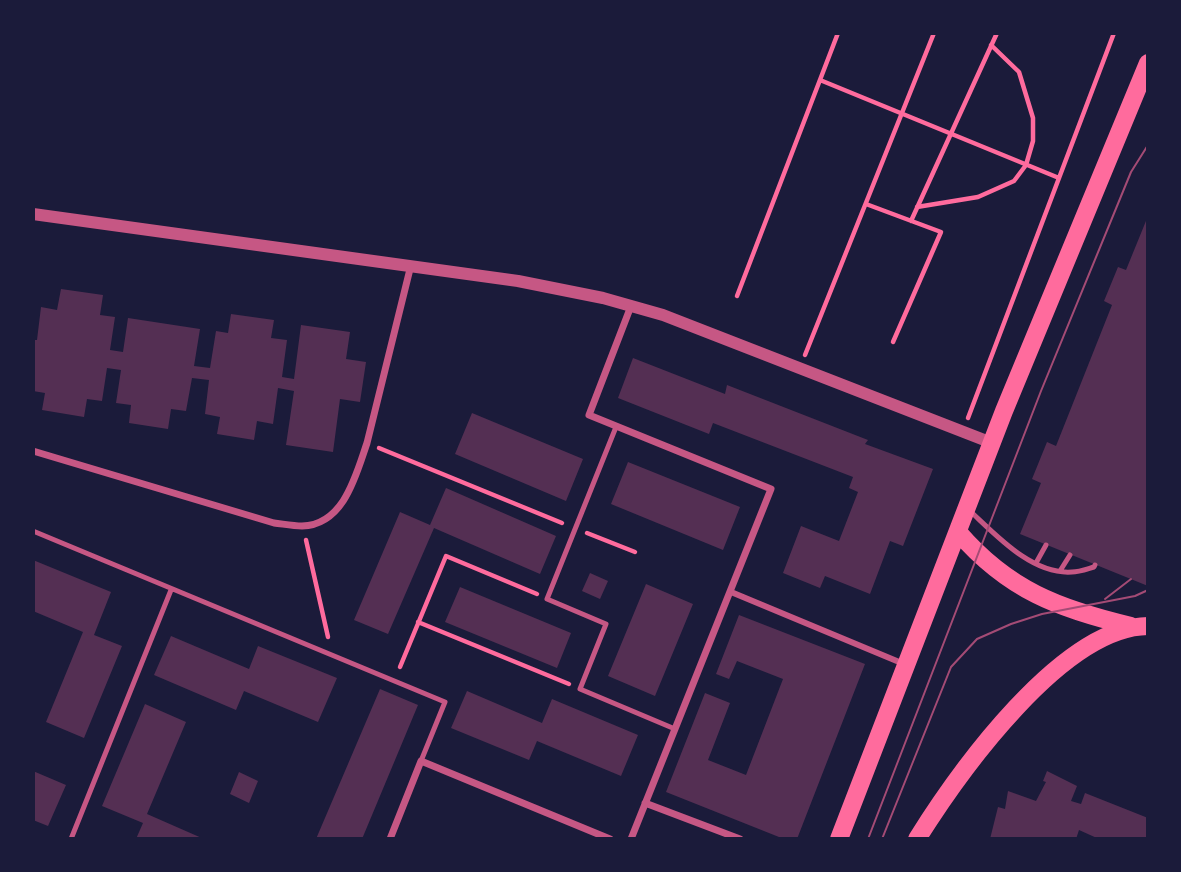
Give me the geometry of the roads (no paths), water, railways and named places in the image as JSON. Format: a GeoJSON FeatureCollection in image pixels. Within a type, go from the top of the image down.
{"type":"FeatureCollection","features":[{"type":"Feature","properties":{"kind":"main road"},"geometry":{"type":"LineString","coordinates":[[839,839],[992,443],[1148,63]]}},
{"type":"Feature","properties":{"kind":"main road"},"geometry":{"type":"LineString","coordinates":[[1129,111],[1148,103]]}},
{"type":"Feature","properties":{"kind":"main road"},"geometry":{"type":"LineString","coordinates":[[958,533],[985,562],[1041,598],[1075,612],[1139,626]]}},
{"type":"Feature","properties":{"kind":"main road"},"geometry":{"type":"LineString","coordinates":[[917,839],[969,764],[1030,694],[1080,651],[1139,626]]}},
{"type":"Feature","properties":{"kind":"street"},"geometry":{"type":"LineString","coordinates":[[33,214],[518,281],[631,306],[663,315],[992,443]]}},
{"type":"Feature","properties":{"kind":"street"},"geometry":{"type":"LineString","coordinates":[[33,451],[274,523],[303,526],[316,524],[338,508],[347,497],[367,443],[411,265]]}},
{"type":"Feature","properties":{"kind":"street"},"geometry":{"type":"LineString","coordinates":[[631,306],[589,415],[771,489],[631,839]]}},
{"type":"Feature","properties":{"kind":"street"},"geometry":{"type":"LineString","coordinates":[[730,592],[906,664]]}},
{"type":"Feature","properties":{"kind":"street"},"geometry":{"type":"LineString","coordinates":[[390,839],[421,761],[610,839]]}},
{"type":"Feature","properties":{"kind":"street"},"geometry":{"type":"LineString","coordinates":[[645,803],[740,839]]}},
{"type":"Feature","properties":{"kind":"lane"},"geometry":{"type":"LineString","coordinates":[[616,427],[547,599],[606,624],[580,689],[675,729]]}},
{"type":"Feature","properties":{"kind":"lane"},"geometry":{"type":"LineString","coordinates":[[967,508],[1012,550],[1036,564],[1073,572],[1095,565]]}},
{"type":"Feature","properties":{"kind":"lane"},"geometry":{"type":"LineString","coordinates":[[33,531],[444,702],[421,761]]}},
{"type":"Feature","properties":{"kind":"lane"},"geometry":{"type":"LineString","coordinates":[[1036,564],[1046,545]]}},
{"type":"Feature","properties":{"kind":"lane"},"geometry":{"type":"LineString","coordinates":[[1060,571],[1070,555]]}},
{"type":"Feature","properties":{"kind":"lane"},"geometry":{"type":"LineString","coordinates":[[71,839],[171,590]]}},
{"type":"Feature","properties":{"kind":"lane"},"geometry":{"type":"LineString","coordinates":[[1139,626],[1148,618]]}},
{"type":"Feature","properties":{"kind":"tram line"},"geometry":{"type":"LineString","coordinates":[[868,839],[1041,391],[1131,172],[1148,145]]}},
{"type":"Feature","properties":{"kind":"tram line"},"geometry":{"type":"LineString","coordinates":[[1105,599],[1131,579]]}},
{"type":"Feature","properties":{"kind":"tram line"},"geometry":{"type":"LineString","coordinates":[[882,839],[951,667],[977,639],[1042,614],[1135,596],[1148,590]]}}]}
